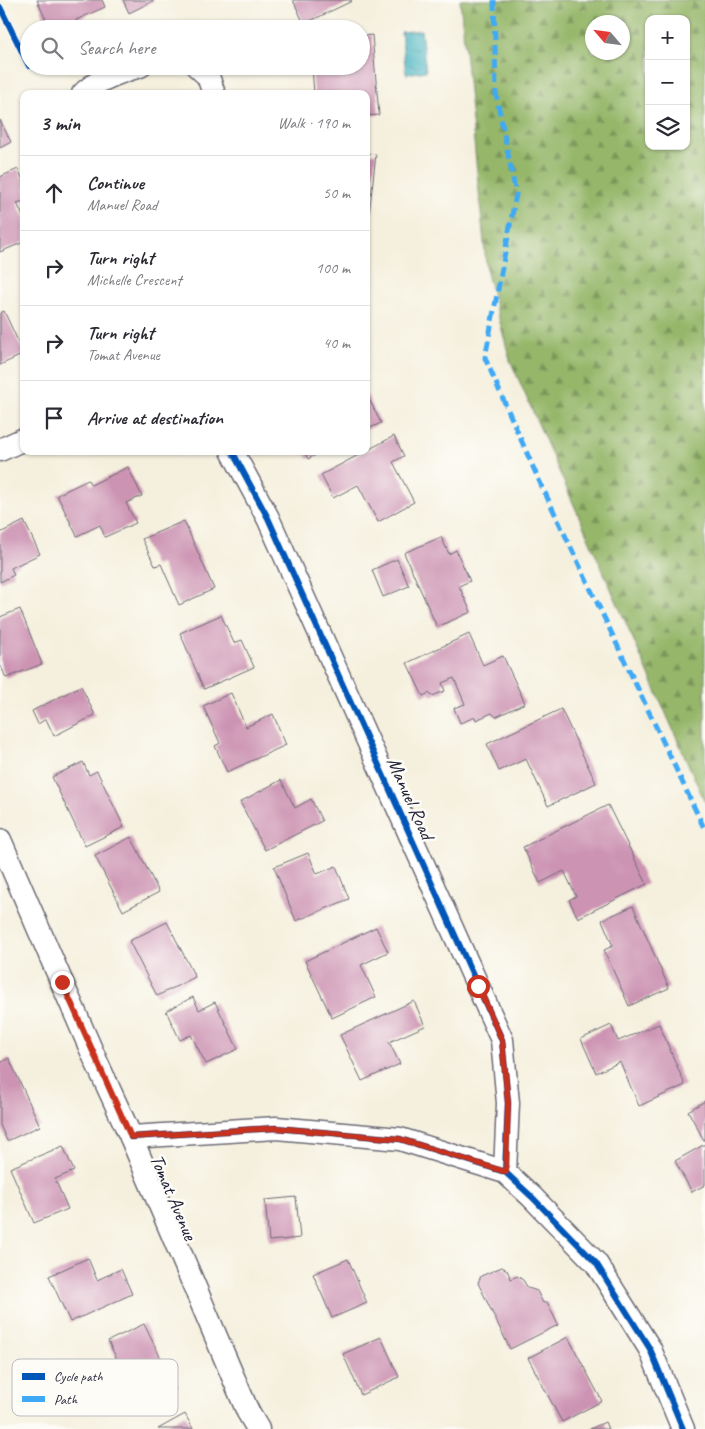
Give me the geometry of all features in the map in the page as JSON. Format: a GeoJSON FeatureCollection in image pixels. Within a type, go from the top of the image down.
{"type":"FeatureCollection","features":[{"type":"Feature","properties":{"kind":"street"},"geometry":{"type":"LineString","coordinates":[[87,90],[102,80],[116,75]]}},
{"type":"Feature","properties":{"kind":"street"},"geometry":{"type":"LineString","coordinates":[[207,75],[213,90]]}},
{"type":"Feature","properties":{"kind":"street"},"geometry":{"type":"LineString","coordinates":[[0,450],[20,441]]}},
{"type":"Feature","properties":{"kind":"street","name":"Manuel Road"},"geometry":{"type":"LineString","coordinates":[[234,455],[268,518],[502,1040],[508,1103],[506,1172]]}},
{"type":"Feature","properties":{"kind":"street","name":"Tomat Avenue"},"geometry":{"type":"LineString","coordinates":[[0,840],[131,1137],[248,1412],[258,1429]]}},
{"type":"Feature","properties":{"kind":"street"},"geometry":{"type":"LineString","coordinates":[[131,1137],[276,1128],[400,1139],[506,1172],[532,1196],[596,1264],[650,1349],[683,1429]]}},
{"type":"Feature","properties":{"kind":"green space"},"geometry":{"type":"Polygon","coordinates":[[[460,0],[705,0],[705,802],[510,360],[487,273],[460,0]]]}},
{"type":"Feature","properties":{"kind":"water"},"geometry":{"type":"Polygon","coordinates":[[[421,30],[426,71],[406,74],[401,32],[421,30]]]}},
{"type":"Feature","properties":{"kind":"building"},"geometry":{"type":"Polygon","coordinates":[[[37,0],[102,0],[105,7],[76,20],[46,20],[37,0]]]}},
{"type":"Feature","properties":{"kind":"building"},"geometry":{"type":"Polygon","coordinates":[[[123,0],[155,0],[129,13],[123,0]]]}},
{"type":"Feature","properties":{"kind":"building"},"geometry":{"type":"Polygon","coordinates":[[[293,0],[352,1],[312,20],[302,20],[293,0]]]}},
{"type":"Feature","properties":{"kind":"building"},"geometry":{"type":"Polygon","coordinates":[[[370,35],[372,35],[379,115],[370,116],[370,90],[314,90],[313,75],[370,75],[370,35]]]}},
{"type":"Feature","properties":{"kind":"building"},"geometry":{"type":"Polygon","coordinates":[[[0,120],[11,142],[0,148],[0,120]]]}},
{"type":"Feature","properties":{"kind":"building"},"geometry":{"type":"Polygon","coordinates":[[[370,153],[376,154],[370,206],[370,153]]]}},
{"type":"Feature","properties":{"kind":"building"},"geometry":{"type":"Polygon","coordinates":[[[18,169],[20,173],[20,202],[17,203],[20,209],[20,244],[0,252],[0,177],[18,169]]]}},
{"type":"Feature","properties":{"kind":"building"},"geometry":{"type":"Polygon","coordinates":[[[4,311],[20,345],[20,356],[0,365],[0,313],[4,311]]]}},
{"type":"Feature","properties":{"kind":"building"},"geometry":{"type":"Polygon","coordinates":[[[370,401],[381,423],[370,428],[370,401]]]}},
{"type":"Feature","properties":{"kind":"building"},"geometry":{"type":"Polygon","coordinates":[[[394,436],[404,456],[393,462],[414,502],[378,522],[358,485],[333,498],[321,475],[358,455],[370,455],[370,449],[394,436]]]}},
{"type":"Feature","properties":{"kind":"building"},"geometry":{"type":"Polygon","coordinates":[[[306,455],[316,455],[308,459],[306,455]]]}},
{"type":"Feature","properties":{"kind":"building"},"geometry":{"type":"Polygon","coordinates":[[[128,467],[142,496],[126,503],[136,523],[105,537],[100,525],[77,536],[57,495],[88,480],[91,485],[128,467]]]}},
{"type":"Feature","properties":{"kind":"building"},"geometry":{"type":"Polygon","coordinates":[[[24,521],[40,554],[11,568],[14,575],[0,582],[0,533],[24,521]]]}},
{"type":"Feature","properties":{"kind":"building"},"geometry":{"type":"Polygon","coordinates":[[[184,521],[214,589],[179,605],[161,564],[155,566],[142,539],[184,521]]]}},
{"type":"Feature","properties":{"kind":"building"},"geometry":{"type":"Polygon","coordinates":[[[441,537],[449,554],[456,550],[470,581],[459,586],[471,612],[437,627],[404,553],[441,537]]]}},
{"type":"Feature","properties":{"kind":"building"},"geometry":{"type":"Polygon","coordinates":[[[397,559],[409,586],[383,597],[372,570],[397,559]]]}},
{"type":"Feature","properties":{"kind":"building"},"geometry":{"type":"Polygon","coordinates":[[[20,609],[42,664],[6,678],[0,664],[0,617],[20,609]]]}},
{"type":"Feature","properties":{"kind":"building"},"geometry":{"type":"Polygon","coordinates":[[[221,615],[234,643],[242,640],[254,667],[204,689],[180,633],[221,615]]]}},
{"type":"Feature","properties":{"kind":"building"},"geometry":{"type":"Polygon","coordinates":[[[469,634],[483,665],[503,656],[525,703],[496,717],[492,713],[476,720],[475,717],[460,723],[454,708],[465,704],[454,678],[442,683],[445,691],[432,696],[429,693],[423,696],[407,663],[469,634]]]}},
{"type":"Feature","properties":{"kind":"building"},"geometry":{"type":"Polygon","coordinates":[[[81,686],[95,715],[54,736],[46,719],[38,724],[32,711],[81,686]]]}},
{"type":"Feature","properties":{"kind":"building"},"geometry":{"type":"Polygon","coordinates":[[[231,693],[246,727],[273,714],[286,745],[227,772],[215,746],[220,743],[203,706],[231,693]]]}},
{"type":"Feature","properties":{"kind":"building"},"geometry":{"type":"Polygon","coordinates":[[[561,709],[596,783],[548,806],[526,759],[499,771],[487,744],[561,709]]]}},
{"type":"Feature","properties":{"kind":"building"},"geometry":{"type":"Polygon","coordinates":[[[83,762],[89,775],[97,771],[124,827],[85,846],[52,777],[83,762]]]}},
{"type":"Feature","properties":{"kind":"building"},"geometry":{"type":"Polygon","coordinates":[[[281,780],[295,808],[311,799],[322,821],[265,850],[240,802],[281,780]]]}},
{"type":"Feature","properties":{"kind":"building"},"geometry":{"type":"Polygon","coordinates":[[[608,805],[647,884],[578,918],[569,900],[576,896],[564,871],[540,883],[523,847],[608,805]]]}},
{"type":"Feature","properties":{"kind":"building"},"geometry":{"type":"Polygon","coordinates":[[[131,837],[159,892],[123,911],[95,856],[131,837]]]}},
{"type":"Feature","properties":{"kind":"building"},"geometry":{"type":"Polygon","coordinates":[[[308,853],[317,874],[336,866],[349,899],[296,921],[274,867],[308,853]]]}},
{"type":"Feature","properties":{"kind":"building"},"geometry":{"type":"Polygon","coordinates":[[[633,906],[669,988],[629,1006],[604,950],[613,946],[602,920],[633,906]]]}},
{"type":"Feature","properties":{"kind":"building"},"geometry":{"type":"Polygon","coordinates":[[[167,922],[195,977],[157,996],[129,941],[167,922]]]}},
{"type":"Feature","properties":{"kind":"building"},"geometry":{"type":"Polygon","coordinates":[[[376,927],[388,952],[361,965],[376,997],[332,1018],[305,961],[376,927]]]}},
{"type":"Feature","properties":{"kind":"building"},"geometry":{"type":"Polygon","coordinates":[[[193,997],[199,1010],[215,1002],[238,1049],[206,1064],[191,1035],[180,1040],[166,1011],[193,997]]]}},
{"type":"Feature","properties":{"kind":"building"},"geometry":{"type":"Polygon","coordinates":[[[414,1001],[425,1026],[389,1042],[400,1064],[362,1081],[340,1035],[414,1001]]]}},
{"type":"Feature","properties":{"kind":"building"},"geometry":{"type":"Polygon","coordinates":[[[659,1024],[685,1085],[639,1106],[620,1062],[596,1073],[581,1039],[611,1025],[618,1041],[659,1024]]]}},
{"type":"Feature","properties":{"kind":"building"},"geometry":{"type":"Polygon","coordinates":[[[9,1058],[40,1126],[7,1141],[0,1125],[0,1063],[9,1058]]]}},
{"type":"Feature","properties":{"kind":"building"},"geometry":{"type":"Polygon","coordinates":[[[705,1101],[705,1142],[688,1111],[705,1101]]]}},
{"type":"Feature","properties":{"kind":"building"},"geometry":{"type":"Polygon","coordinates":[[[705,1144],[705,1185],[692,1192],[675,1161],[705,1144]]]}},
{"type":"Feature","properties":{"kind":"building"},"geometry":{"type":"Polygon","coordinates":[[[63,1146],[74,1171],[55,1179],[68,1209],[34,1223],[10,1168],[63,1146]]]}},
{"type":"Feature","properties":{"kind":"building"},"geometry":{"type":"Polygon","coordinates":[[[296,1197],[300,1238],[269,1241],[265,1200],[296,1197]]]}},
{"type":"Feature","properties":{"kind":"building"},"geometry":{"type":"Polygon","coordinates":[[[88,1258],[97,1280],[121,1269],[132,1294],[70,1322],[49,1276],[88,1258]]]}},
{"type":"Feature","properties":{"kind":"building"},"geometry":{"type":"Polygon","coordinates":[[[348,1259],[367,1303],[332,1318],[313,1274],[348,1259]]]}},
{"type":"Feature","properties":{"kind":"building"},"geometry":{"type":"Polygon","coordinates":[[[502,1267],[507,1270],[511,1279],[517,1276],[523,1280],[528,1288],[537,1291],[543,1303],[547,1302],[558,1325],[510,1349],[478,1283],[481,1276],[502,1267]]]}},
{"type":"Feature","properties":{"kind":"building"},"geometry":{"type":"Polygon","coordinates":[[[144,1324],[161,1359],[117,1359],[108,1341],[144,1324]]]}},
{"type":"Feature","properties":{"kind":"building"},"geometry":{"type":"Polygon","coordinates":[[[381,1337],[399,1377],[361,1395],[343,1354],[381,1337]]]}},
{"type":"Feature","properties":{"kind":"building"},"geometry":{"type":"Polygon","coordinates":[[[568,1337],[602,1401],[562,1422],[528,1358],[568,1337]]]}},
{"type":"Feature","properties":{"kind":"building"},"geometry":{"type":"Polygon","coordinates":[[[185,1414],[193,1429],[158,1429],[185,1414]]]}},
{"type":"Feature","properties":{"kind":"building"},"geometry":{"type":"Polygon","coordinates":[[[605,1422],[608,1429],[590,1429],[605,1422]]]}},
{"type":"Feature","properties":{"kind":"marked path"},"geometry":{"type":"LineString","coordinates":[[494,0],[496,94],[516,194],[485,358],[537,476],[705,830]]}},
{"type":"Feature","properties":{"kind":"cycle path"},"geometry":{"type":"LineString","coordinates":[[0,7],[20,48]]}},
{"type":"Feature","properties":{"kind":"cycle path"},"geometry":{"type":"LineString","coordinates":[[234,455],[268,518],[502,1040],[508,1103],[505,1172]]}},
{"type":"Feature","properties":{"kind":"cycle path"},"geometry":{"type":"LineString","coordinates":[[131,1137],[276,1128],[400,1139],[505,1172],[596,1263],[650,1349],[683,1429]]}},
{"type":"Feature","properties":{"kind":"route"},"geometry":{"type":"LineString","coordinates":[[62,982],[131,1137],[276,1128],[400,1139],[506,1172],[508,1103],[502,1040],[478,986]]}}]}
